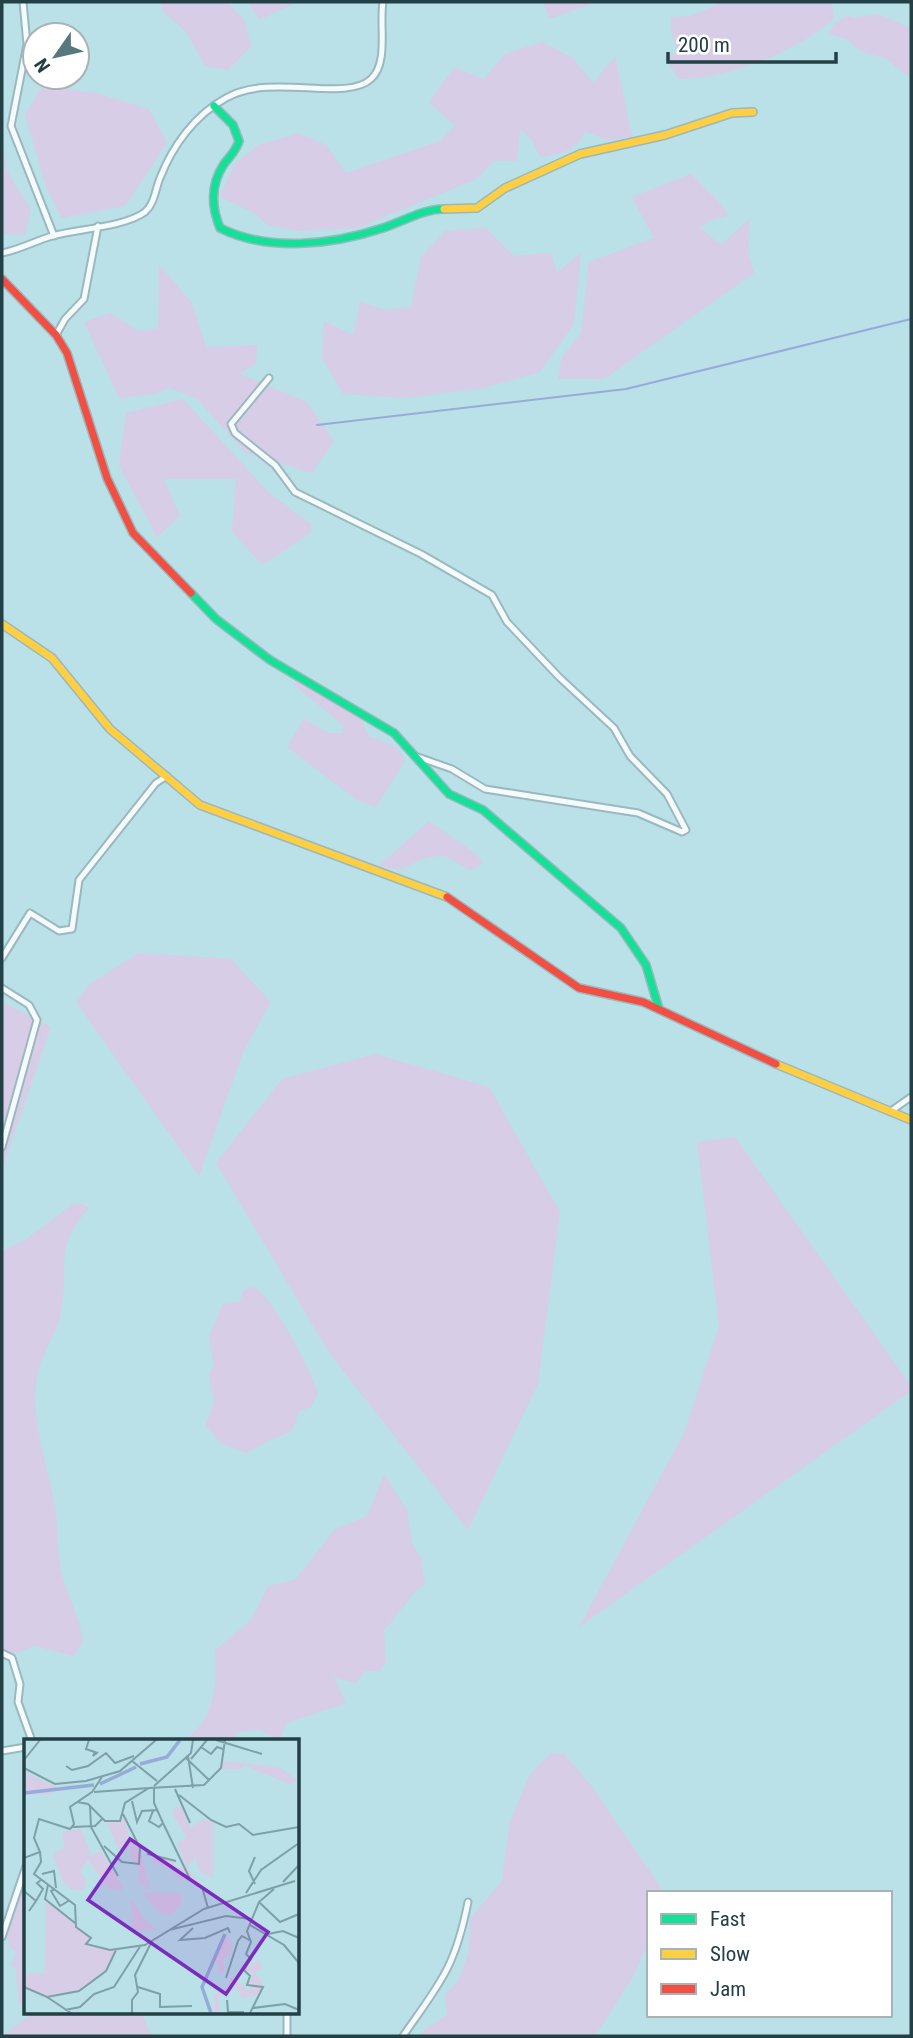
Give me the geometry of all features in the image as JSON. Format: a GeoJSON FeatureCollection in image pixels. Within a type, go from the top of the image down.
{"type":"FeatureCollection","features":[{"type":"Feature","properties":{"kind":"street"},"geometry":{"type":"LineString","coordinates":[[23,2],[27,44],[12,126],[54,236]]}},
{"type":"Feature","properties":{"kind":"street"},"geometry":{"type":"LineString","coordinates":[[2,253],[144,212],[153,202],[164,169],[181,137],[214,106],[239,92],[282,85],[350,90],[361,86],[373,77],[380,55],[383,2]]}},
{"type":"Feature","properties":{"kind":"street"},"geometry":{"type":"LineString","coordinates":[[214,106],[233,125],[239,141],[234,153],[219,173],[211,197],[220,228],[238,237],[300,244],[339,239],[381,229],[436,209],[477,208],[517,181],[580,154],[664,135],[732,113],[752,112]]}},
{"type":"Feature","properties":{"kind":"street"},"geometry":{"type":"LineString","coordinates":[[56,335],[65,319],[84,299],[97,226]]}},
{"type":"Feature","properties":{"kind":"street"},"geometry":{"type":"LineString","coordinates":[[2,279],[56,335],[67,353],[107,478],[133,533],[216,620],[270,660],[394,733],[449,794],[483,810],[621,928],[639,948],[656,989],[659,1009]]}},
{"type":"Feature","properties":{"kind":"street"},"geometry":{"type":"LineString","coordinates":[[270,378],[231,424],[235,433],[275,465],[295,492],[421,554],[492,595],[507,622],[559,677],[614,728],[629,756],[667,794],[686,830],[682,832],[638,813],[485,789],[452,769],[415,756]]}},
{"type":"Feature","properties":{"kind":"street"},"geometry":{"type":"LineString","coordinates":[[2,624],[52,658],[110,729],[215,813],[446,897],[508,943],[579,988],[627,997],[659,1009],[740,1049],[911,1120]]}},
{"type":"Feature","properties":{"kind":"street"},"geometry":{"type":"LineString","coordinates":[[2,958],[30,913],[59,931],[72,929],[79,880],[156,783],[167,776]]}},
{"type":"Feature","properties":{"kind":"street"},"geometry":{"type":"LineString","coordinates":[[2,988],[29,1005],[37,1020],[2,1147]]}},
{"type":"Feature","properties":{"kind":"street"},"geometry":{"type":"LineString","coordinates":[[891,1111],[911,1097]]}},
{"type":"Feature","properties":{"kind":"street"},"geometry":{"type":"LineString","coordinates":[[2,1653],[12,1658],[20,1684],[18,1702],[31,1739]]}},
{"type":"Feature","properties":{"kind":"street"},"geometry":{"type":"LineString","coordinates":[[2,1751],[24,1747]]}},
{"type":"Feature","properties":{"kind":"street"},"geometry":{"type":"LineString","coordinates":[[2,1937],[24,1872]]}},
{"type":"Feature","properties":{"kind":"street"},"geometry":{"type":"LineString","coordinates":[[403,2036],[435,1994],[452,1965],[468,1902]]}},
{"type":"Feature","properties":{"kind":"street"},"geometry":{"type":"LineString","coordinates":[[286,2036],[288,2014]]}},
{"type":"Feature","properties":{"kind":"shaded area"},"geometry":{"type":"Polygon","coordinates":[[[159,2],[227,2],[244,19],[251,47],[228,70],[205,66],[187,33],[164,12],[159,2]]]}},
{"type":"Feature","properties":{"kind":"shaded area"},"geometry":{"type":"Polygon","coordinates":[[[248,2],[298,2],[259,20],[248,2]]]}},
{"type":"Feature","properties":{"kind":"shaded area"},"geometry":{"type":"Polygon","coordinates":[[[543,2],[590,2],[591,4],[550,19],[543,2]]]}},
{"type":"Feature","properties":{"kind":"shaded area"},"geometry":{"type":"Polygon","coordinates":[[[723,2],[831,3],[835,18],[802,41],[762,61],[720,74],[679,79],[664,57],[678,52],[671,32],[671,17],[691,16],[723,2]]]}},
{"type":"Feature","properties":{"kind":"shaded area"},"geometry":{"type":"Polygon","coordinates":[[[877,14],[911,28],[911,78],[885,58],[860,51],[847,39],[828,34],[836,22],[848,15],[852,18],[877,14]]]}},
{"type":"Feature","properties":{"kind":"shaded area"},"geometry":{"type":"Polygon","coordinates":[[[542,42],[573,58],[593,83],[615,56],[632,137],[607,140],[585,131],[567,151],[540,157],[532,140],[520,129],[517,161],[493,161],[477,179],[357,228],[299,231],[268,225],[252,212],[219,196],[235,164],[258,145],[298,133],[326,145],[346,173],[440,141],[455,125],[429,103],[454,67],[484,79],[505,54],[542,42]]]}},
{"type":"Feature","properties":{"kind":"shaded area"},"geometry":{"type":"Polygon","coordinates":[[[39,91],[96,93],[149,109],[167,143],[125,206],[62,218],[46,187],[25,115],[39,91]]]}},
{"type":"Feature","properties":{"kind":"shaded area"},"geometry":{"type":"Polygon","coordinates":[[[2,144],[7,171],[31,210],[25,235],[2,234],[2,144]]]}},
{"type":"Feature","properties":{"kind":"shaded area"},"geometry":{"type":"Polygon","coordinates":[[[691,174],[723,206],[728,216],[710,220],[700,228],[721,245],[750,218],[748,252],[754,273],[604,379],[558,379],[562,357],[581,333],[589,262],[654,238],[632,197],[691,174]]]}},
{"type":"Feature","properties":{"kind":"shaded area"},"geometry":{"type":"Polygon","coordinates":[[[486,228],[514,256],[551,253],[557,273],[581,252],[574,324],[540,372],[484,388],[405,398],[343,394],[322,358],[324,321],[353,335],[360,302],[386,310],[411,307],[421,257],[445,231],[486,228]]]}},
{"type":"Feature","properties":{"kind":"shaded area"},"geometry":{"type":"Polygon","coordinates":[[[159,265],[192,303],[206,347],[257,345],[256,363],[240,374],[307,402],[334,441],[312,473],[246,453],[197,399],[168,387],[157,394],[119,398],[84,322],[110,313],[139,331],[158,329],[159,265]]]}},
{"type":"Feature","properties":{"kind":"shaded area"},"geometry":{"type":"Polygon","coordinates":[[[183,399],[268,492],[311,524],[311,533],[262,565],[232,532],[236,479],[164,479],[180,516],[157,537],[119,466],[126,413],[183,399]]]}},
{"type":"Feature","properties":{"kind":"shaded area"},"geometry":{"type":"Polygon","coordinates":[[[300,681],[359,716],[369,736],[398,748],[405,761],[376,807],[357,800],[287,747],[304,719],[329,733],[343,733],[343,725],[293,684],[300,681]]]}},
{"type":"Feature","properties":{"kind":"shaded area"},"geometry":{"type":"Polygon","coordinates":[[[429,821],[476,854],[483,864],[470,870],[443,855],[422,859],[400,870],[379,866],[429,821]]]}},
{"type":"Feature","properties":{"kind":"shaded area"},"geometry":{"type":"Polygon","coordinates":[[[139,953],[231,959],[271,1002],[244,1050],[199,1176],[76,1002],[91,983],[139,953]]]}},
{"type":"Feature","properties":{"kind":"shaded area"},"geometry":{"type":"Polygon","coordinates":[[[2,1002],[51,1027],[2,1169],[2,1002]]]}},
{"type":"Feature","properties":{"kind":"shaded area"},"geometry":{"type":"Polygon","coordinates":[[[375,1054],[489,1087],[560,1212],[538,1384],[468,1530],[330,1354],[216,1163],[282,1079],[375,1054]]]}},
{"type":"Feature","properties":{"kind":"shaded area"},"geometry":{"type":"Polygon","coordinates":[[[735,1137],[911,1386],[911,1391],[579,1627],[684,1433],[719,1326],[697,1142],[735,1137]]]}},
{"type":"Feature","properties":{"kind":"shaded area"},"geometry":{"type":"Polygon","coordinates":[[[73,1204],[83,1204],[89,1208],[78,1222],[66,1246],[61,1312],[39,1368],[35,1393],[38,1428],[56,1513],[61,1571],[83,1642],[73,1656],[35,1646],[8,1656],[2,1648],[2,1251],[25,1240],[73,1204]]]}},
{"type":"Feature","properties":{"kind":"shaded area"},"geometry":{"type":"Polygon","coordinates":[[[253,1286],[261,1292],[280,1318],[300,1352],[318,1393],[311,1407],[298,1412],[291,1430],[247,1453],[220,1443],[206,1425],[214,1402],[209,1375],[214,1365],[209,1336],[223,1303],[240,1302],[243,1291],[253,1286]]]}},
{"type":"Feature","properties":{"kind":"shaded area"},"geometry":{"type":"Polygon","coordinates":[[[384,1474],[407,1510],[412,1543],[421,1558],[425,1585],[417,1589],[384,1631],[386,1663],[379,1671],[364,1671],[356,1684],[334,1677],[346,1703],[287,1723],[279,1739],[260,1730],[237,1732],[234,1739],[185,1739],[202,1723],[212,1701],[216,1675],[215,1650],[251,1620],[268,1586],[295,1580],[335,1529],[367,1516],[384,1474]]]}},
{"type":"Feature","properties":{"kind":"shaded area"},"geometry":{"type":"Polygon","coordinates":[[[551,1753],[564,1754],[590,1784],[663,1891],[647,1891],[647,1946],[633,1977],[595,2036],[421,2036],[425,2029],[447,2015],[445,1995],[458,1981],[468,1955],[471,1917],[502,1881],[509,1825],[530,1775],[551,1753]]]}},
{"type":"Feature","properties":{"kind":"shaded area"},"geometry":{"type":"Polygon","coordinates":[[[24,1884],[24,2003],[19,2004],[16,1969],[11,1964],[17,1952],[9,1947],[7,1931],[24,1884]]]}},
{"type":"Feature","properties":{"kind":"shaded area"},"geometry":{"type":"Polygon","coordinates":[[[31,2014],[142,2014],[152,2036],[2,2036],[31,2014]]]}},
{"type":"Feature","properties":{"kind":"waterway"},"geometry":{"type":"LineString","coordinates":[[317,425],[626,389],[911,319]]}},
{"type":"Feature","properties":{"kind":"traffic: fast"},"geometry":{"type":"LineString","coordinates":[[214,106],[233,125],[239,141],[219,172],[214,188],[215,212],[220,228],[259,241],[322,242],[363,234],[420,213],[444,209]]}},
{"type":"Feature","properties":{"kind":"traffic: fast"},"geometry":{"type":"LineString","coordinates":[[191,593],[216,619],[270,660],[394,733],[449,794],[483,810],[621,928],[646,965],[659,1009]]}},
{"type":"Feature","properties":{"kind":"traffic: slow"},"geometry":{"type":"LineString","coordinates":[[444,209],[477,208],[505,188],[580,154],[665,135],[732,113],[753,112]]}},
{"type":"Feature","properties":{"kind":"traffic: slow"},"geometry":{"type":"LineString","coordinates":[[2,624],[52,658],[110,729],[200,805],[447,897]]}},
{"type":"Feature","properties":{"kind":"traffic: slow"},"geometry":{"type":"LineString","coordinates":[[776,1064],[911,1120]]}},
{"type":"Feature","properties":{"kind":"traffic: jam"},"geometry":{"type":"LineString","coordinates":[[2,279],[56,335],[67,353],[107,478],[133,533],[191,593]]}},
{"type":"Feature","properties":{"kind":"traffic: jam"},"geometry":{"type":"LineString","coordinates":[[447,897],[579,988],[643,1002],[776,1064]]}}]}
